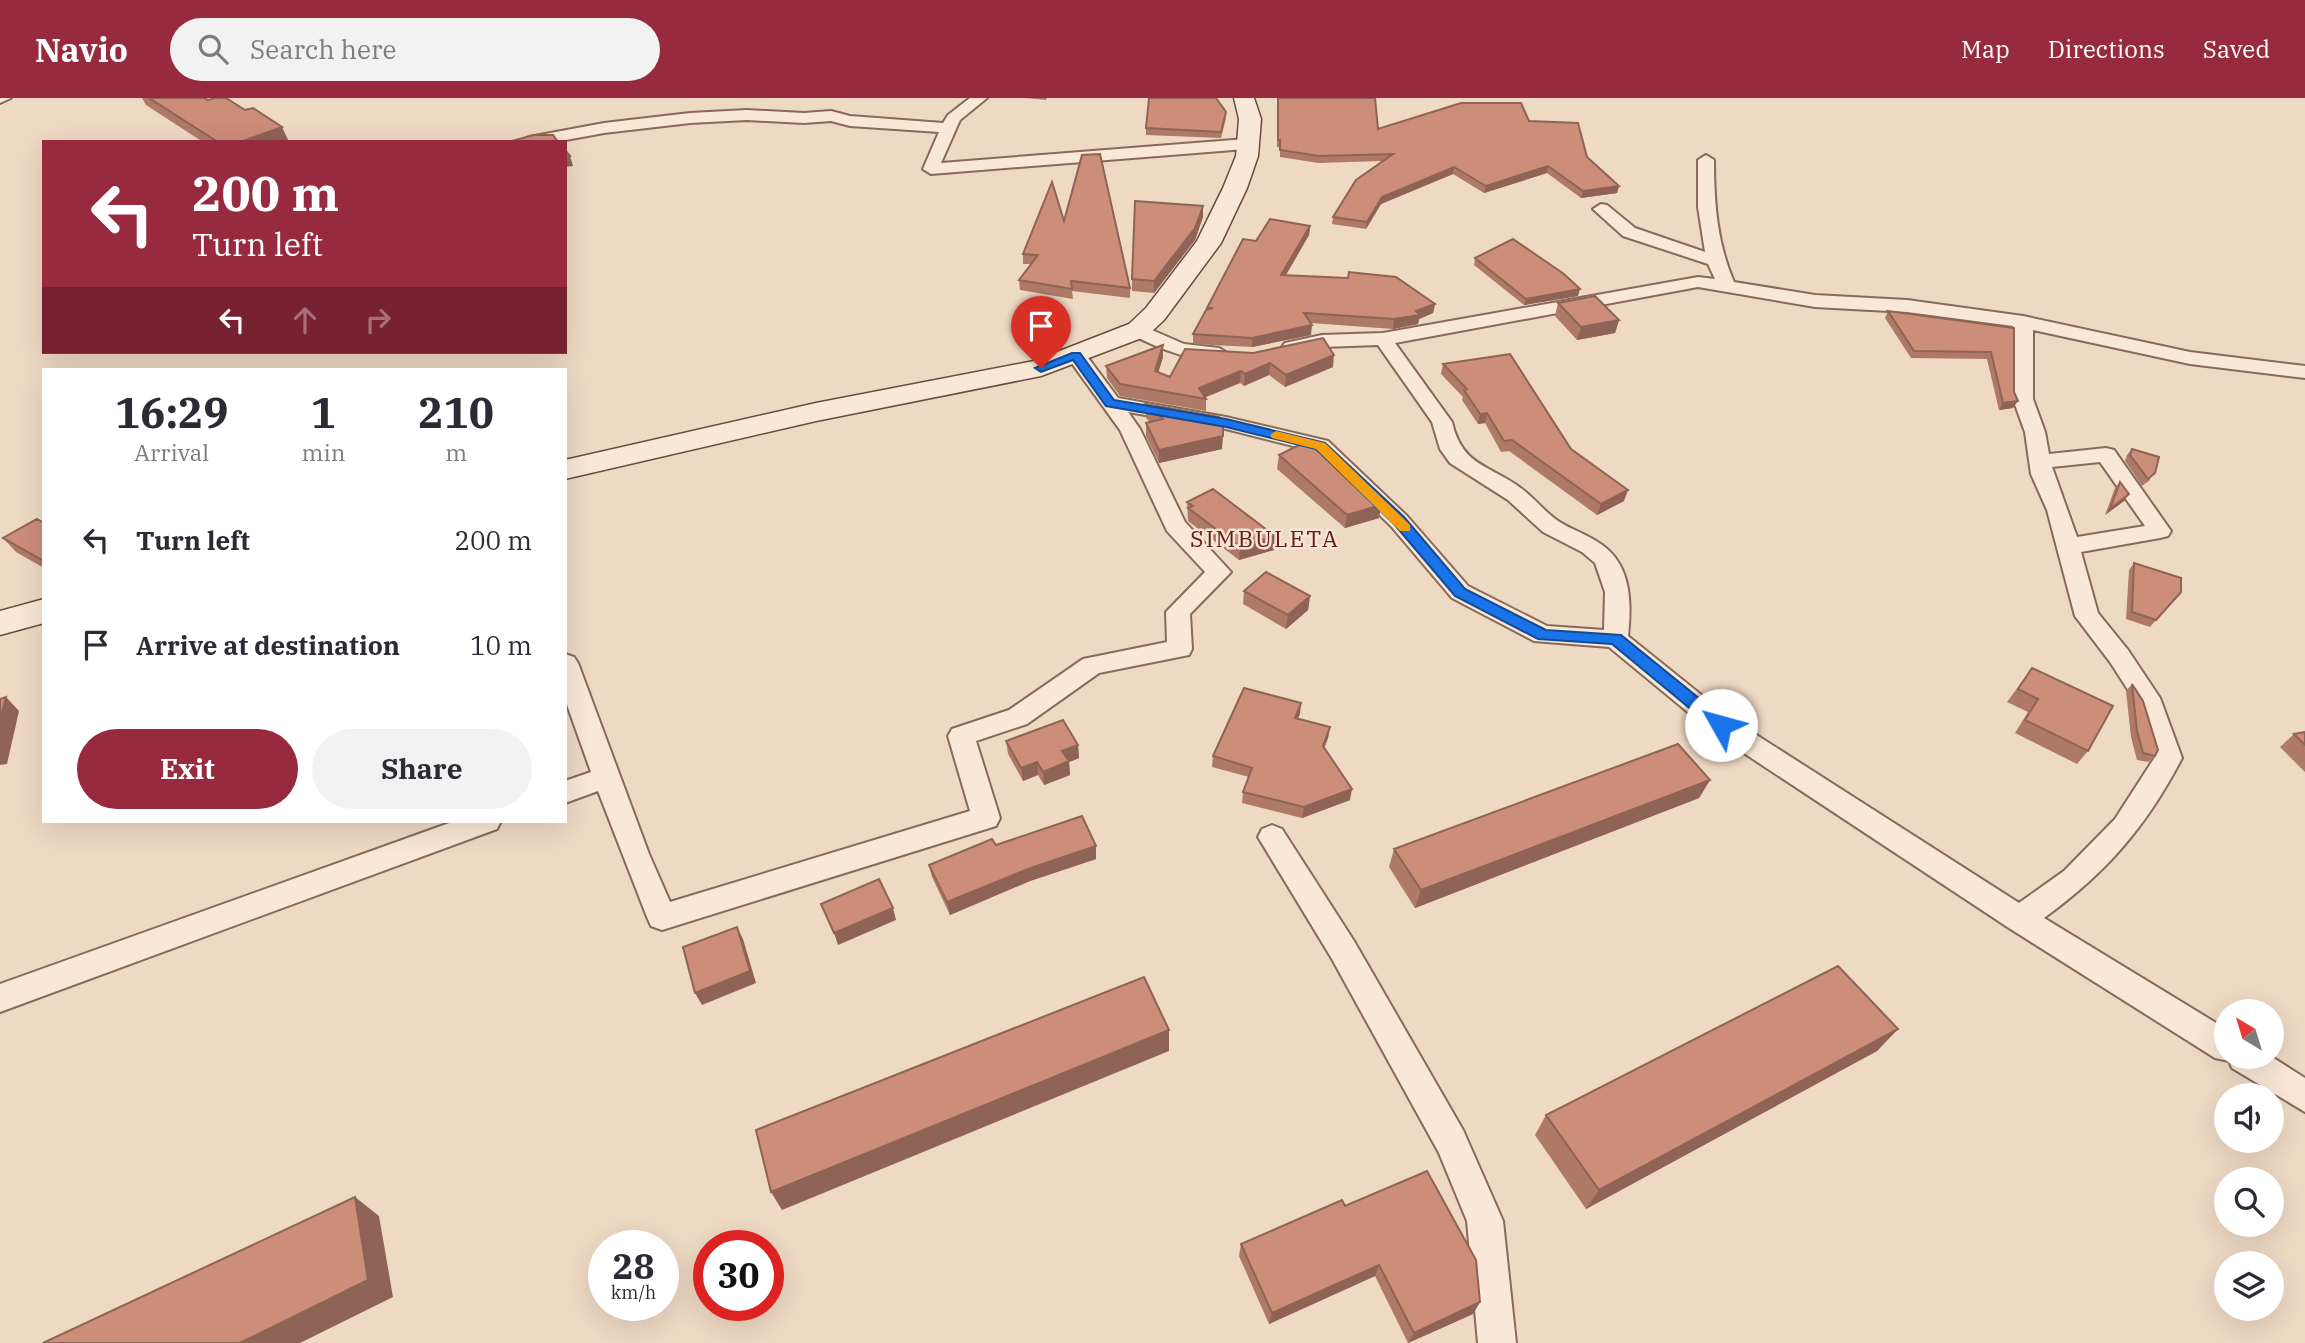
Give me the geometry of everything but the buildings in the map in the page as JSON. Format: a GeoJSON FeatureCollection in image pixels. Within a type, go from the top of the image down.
{"type":"FeatureCollection","features":[{"type":"Feature","properties":{"kind":"street"},"geometry":{"type":"LineString","coordinates":[[980,98],[957,113],[931,169],[1246,144]]}},
{"type":"Feature","properties":{"kind":"street"},"geometry":{"type":"LineString","coordinates":[[567,470],[816,412],[1041,368],[1138,330],[1155,314],[1209,243],[1247,156],[1246,144],[1251,119],[1244,98]]}},
{"type":"Feature","properties":{"kind":"street"},"geometry":{"type":"LineString","coordinates":[[540,140],[604,128],[690,118],[747,115],[804,118],[831,116],[850,121],[948,128]]}},
{"type":"Feature","properties":{"kind":"street"},"geometry":{"type":"LineString","coordinates":[[1706,160],[1706,207],[1716,261],[1727,287]]}},
{"type":"Feature","properties":{"kind":"street"},"geometry":{"type":"LineString","coordinates":[[1601,209],[1629,232],[1716,261]]}},
{"type":"Feature","properties":{"kind":"street"},"geometry":{"type":"LineString","coordinates":[[1275,351],[1322,341],[1382,339],[1651,288],[1698,282],[1815,301],[1907,306],[2023,322],[2190,358],[2305,372]]}},
{"type":"Feature","properties":{"kind":"street"},"geometry":{"type":"LineString","coordinates":[[2020,919],[2074,880],[2125,827],[2169,758],[2151,705],[2119,656],[2087,616],[2068,546],[2040,462],[2035,432],[2023,399],[2023,322]]}},
{"type":"Feature","properties":{"kind":"street"},"geometry":{"type":"LineString","coordinates":[[1138,330],[1170,348],[1185,352],[1238,355]]}},
{"type":"Feature","properties":{"kind":"street"},"geometry":{"type":"LineString","coordinates":[[1382,339],[1442,422],[1444,438],[1464,467],[1510,491],[1549,526],[1597,551],[1609,566],[1619,597],[1615,639]]}},
{"type":"Feature","properties":{"kind":"street"},"geometry":{"type":"LineString","coordinates":[[567,668],[662,917],[986,818],[961,736],[1018,717],[1092,665],[1180,649],[1178,612],[1219,572],[1175,526],[1130,429],[1076,355]]}},
{"type":"Feature","properties":{"kind":"street"},"geometry":{"type":"LineString","coordinates":[[1110,403],[1226,423],[1320,446],[1399,521],[1460,592],[1543,635],[1615,639],[1721,725],[2020,919],[2214,1040]]}},
{"type":"Feature","properties":{"kind":"street"},"geometry":{"type":"LineString","coordinates":[[2040,462],[2106,455],[2160,531],[2068,546]]}},
{"type":"Feature","properties":{"kind":"street"},"geometry":{"type":"LineString","coordinates":[[0,623],[42,612]]}},
{"type":"Feature","properties":{"kind":"street"},"geometry":{"type":"LineString","coordinates":[[567,791],[607,777]]}},
{"type":"Feature","properties":{"kind":"street"},"geometry":{"type":"LineString","coordinates":[[0,998],[481,823]]}},
{"type":"Feature","properties":{"kind":"street"},"geometry":{"type":"LineString","coordinates":[[1272,837],[1343,950],[1451,1142],[1485,1221],[1497,1343]]}},
{"type":"Feature","properties":{"kind":"street"},"geometry":{"type":"LineString","coordinates":[[2263,1069],[2302,1092]]}},
{"type":"Feature","properties":{"kind":"slow traffic"},"geometry":{"type":"LineString","coordinates":[[1276,435],[1320,446],[1405,528]]}},
{"type":"Feature","properties":{"kind":"district","name":"SIMBULETA"},"geometry":{"type":"Point","coordinates":[1265,539]}},
{"type":"Feature","properties":{"kind":"route"},"geometry":{"type":"LineString","coordinates":[[1041,368],[1076,355],[1110,403],[1226,423],[1320,446],[1399,521],[1460,592],[1543,635],[1615,639],[1721,725]]}}]}
